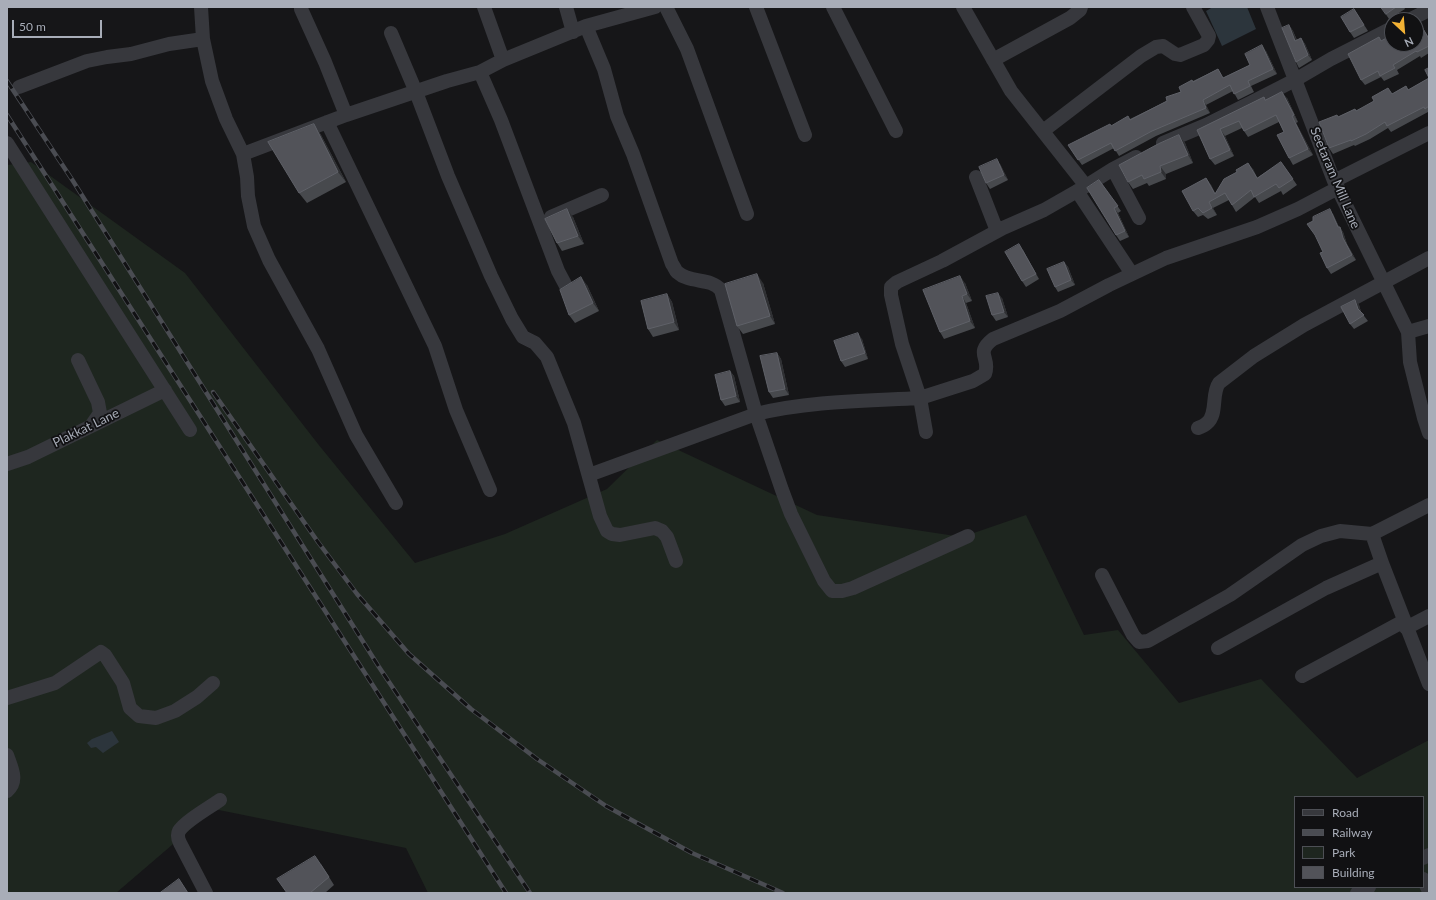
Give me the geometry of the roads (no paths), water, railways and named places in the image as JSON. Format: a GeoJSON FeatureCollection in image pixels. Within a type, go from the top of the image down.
{"type":"FeatureCollection","features":[{"type":"Feature","properties":{"kind":"street"},"geometry":{"type":"LineString","coordinates":[[201,7],[203,39],[212,81],[226,119],[243,154],[247,177],[248,196],[254,226],[270,260],[318,350],[356,435],[396,503]]}},
{"type":"Feature","properties":{"kind":"street"},"geometry":{"type":"LineString","coordinates":[[484,7],[503,60]]}},
{"type":"Feature","properties":{"kind":"street"},"geometry":{"type":"LineString","coordinates":[[566,7],[573,32]]}},
{"type":"Feature","properties":{"kind":"street"},"geometry":{"type":"LineString","coordinates":[[243,154],[346,115],[480,72],[503,60],[586,26],[655,7]]}},
{"type":"Feature","properties":{"kind":"street"},"geometry":{"type":"LineString","coordinates":[[666,7],[689,56],[747,214]]}},
{"type":"Feature","properties":{"kind":"street"},"geometry":{"type":"LineString","coordinates":[[756,7],[805,135]]}},
{"type":"Feature","properties":{"kind":"street"},"geometry":{"type":"LineString","coordinates":[[833,7],[896,131]]}},
{"type":"Feature","properties":{"kind":"street"},"geometry":{"type":"LineString","coordinates":[[963,7],[1011,91],[1043,131],[1081,189],[1132,274]]}},
{"type":"Feature","properties":{"kind":"street"},"geometry":{"type":"LineString","coordinates":[[993,60],[1070,18],[1080,10],[1081,7]]}},
{"type":"Feature","properties":{"kind":"street","name":"Seetaram Mill Lane"},"geometry":{"type":"LineString","coordinates":[[1267,7],[1336,185],[1384,283],[1408,339],[1410,362],[1429,433]]}},
{"type":"Feature","properties":{"kind":"street"},"geometry":{"type":"LineString","coordinates":[[1043,131],[1141,56],[1156,47],[1163,46],[1175,54],[1180,55],[1204,45],[1209,36],[1196,8]]}},
{"type":"Feature","properties":{"kind":"street"},"geometry":{"type":"LineString","coordinates":[[301,9],[325,62],[346,115]]}},
{"type":"Feature","properties":{"kind":"street"},"geometry":{"type":"LineString","coordinates":[[586,26],[604,69],[617,116],[633,154],[672,264],[677,272],[696,281],[708,282],[716,285],[720,290],[756,414],[782,490],[791,514],[824,582],[832,590],[842,591],[853,588],[968,536]]}},
{"type":"Feature","properties":{"kind":"street"},"geometry":{"type":"LineString","coordinates":[[926,432],[920,398],[902,344],[891,295],[892,287],[897,282],[942,261],[998,231],[1044,210],[1113,169],[1295,80],[1331,59],[1384,32]]}},
{"type":"Feature","properties":{"kind":"street"},"geometry":{"type":"LineString","coordinates":[[391,33],[416,92],[448,176],[494,283],[523,337],[535,343],[547,357],[574,423],[600,516],[607,531],[612,534],[620,535],[654,528],[662,530],[667,537],[676,561]]}},
{"type":"Feature","properties":{"kind":"street"},"geometry":{"type":"LineString","coordinates":[[19,87],[87,60],[131,54],[169,44],[203,39]]}},
{"type":"Feature","properties":{"kind":"street"},"geometry":{"type":"LineString","coordinates":[[480,72],[501,120],[558,271],[566,286]]}},
{"type":"Feature","properties":{"kind":"street"},"geometry":{"type":"LineString","coordinates":[[327,122],[435,346],[456,410],[490,490]]}},
{"type":"Feature","properties":{"kind":"street"},"geometry":{"type":"LineString","coordinates":[[589,475],[756,414],[777,409],[811,405],[920,398],[973,381],[985,374],[987,368],[983,352],[985,345],[993,339],[1060,311],[1166,258],[1257,227],[1298,209],[1336,185],[1429,133]]}},
{"type":"Feature","properties":{"kind":"street"},"geometry":{"type":"LineString","coordinates":[[7,143],[190,430]]}},
{"type":"Feature","properties":{"kind":"street"},"geometry":{"type":"LineString","coordinates":[[1113,169],[1138,218]]}},
{"type":"Feature","properties":{"kind":"street"},"geometry":{"type":"LineString","coordinates":[[976,177],[998,231]]}},
{"type":"Feature","properties":{"kind":"street"},"geometry":{"type":"LineString","coordinates":[[540,222],[602,195]]}},
{"type":"Feature","properties":{"kind":"street"},"geometry":{"type":"LineString","coordinates":[[1198,428],[1207,423],[1211,418],[1214,408],[1216,387],[1219,383],[1254,356],[1304,325],[1429,258]]}},
{"type":"Feature","properties":{"kind":"street"},"geometry":{"type":"LineString","coordinates":[[1408,339],[1429,326]]}},
{"type":"Feature","properties":{"kind":"street"},"geometry":{"type":"LineString","coordinates":[[78,360],[98,402],[100,413],[90,426]]}},
{"type":"Feature","properties":{"kind":"street","name":"Plakkat Lane"},"geometry":{"type":"LineString","coordinates":[[7,464],[28,457],[165,390]]}},
{"type":"Feature","properties":{"kind":"street"},"geometry":{"type":"LineString","coordinates":[[1102,575],[1133,635],[1139,642],[1148,641],[1230,595],[1302,545],[1321,536],[1340,532],[1372,534],[1429,505]]}},
{"type":"Feature","properties":{"kind":"street"},"geometry":{"type":"LineString","coordinates":[[1372,534],[1429,684]]}},
{"type":"Feature","properties":{"kind":"street"},"geometry":{"type":"LineString","coordinates":[[1218,648],[1326,588],[1382,563]]}},
{"type":"Feature","properties":{"kind":"street"},"geometry":{"type":"LineString","coordinates":[[1302,676],[1405,624],[1429,616]]}},
{"type":"Feature","properties":{"kind":"street"},"geometry":{"type":"LineString","coordinates":[[7,698],[55,683],[101,652],[105,655],[123,683],[130,708],[139,716],[156,718],[175,711],[213,683]]}},
{"type":"Feature","properties":{"kind":"street"},"geometry":{"type":"LineString","coordinates":[[7,755],[14,779],[11,787],[7,791]]}},
{"type":"Feature","properties":{"kind":"street"},"geometry":{"type":"LineString","coordinates":[[206,893],[177,836],[179,830],[184,824],[220,800]]}},
{"type":"Feature","properties":{"kind":"street"},"geometry":{"type":"LineString","coordinates":[[1424,881],[1429,891]]}},
{"type":"Feature","properties":{"kind":"street"},"geometry":{"type":"LineString","coordinates":[[1357,893],[1367,888]]}},
{"type":"Feature","properties":{"kind":"railway"},"geometry":{"type":"LineString","coordinates":[[7,81],[73,181],[379,667],[530,893]]}},
{"type":"Feature","properties":{"kind":"railway"},"geometry":{"type":"LineString","coordinates":[[7,115],[506,893]]}},
{"type":"Feature","properties":{"kind":"railway"},"geometry":{"type":"LineString","coordinates":[[213,392],[318,542],[357,594],[409,654],[471,709],[537,759],[606,806],[692,853],[783,893]]}}]}
